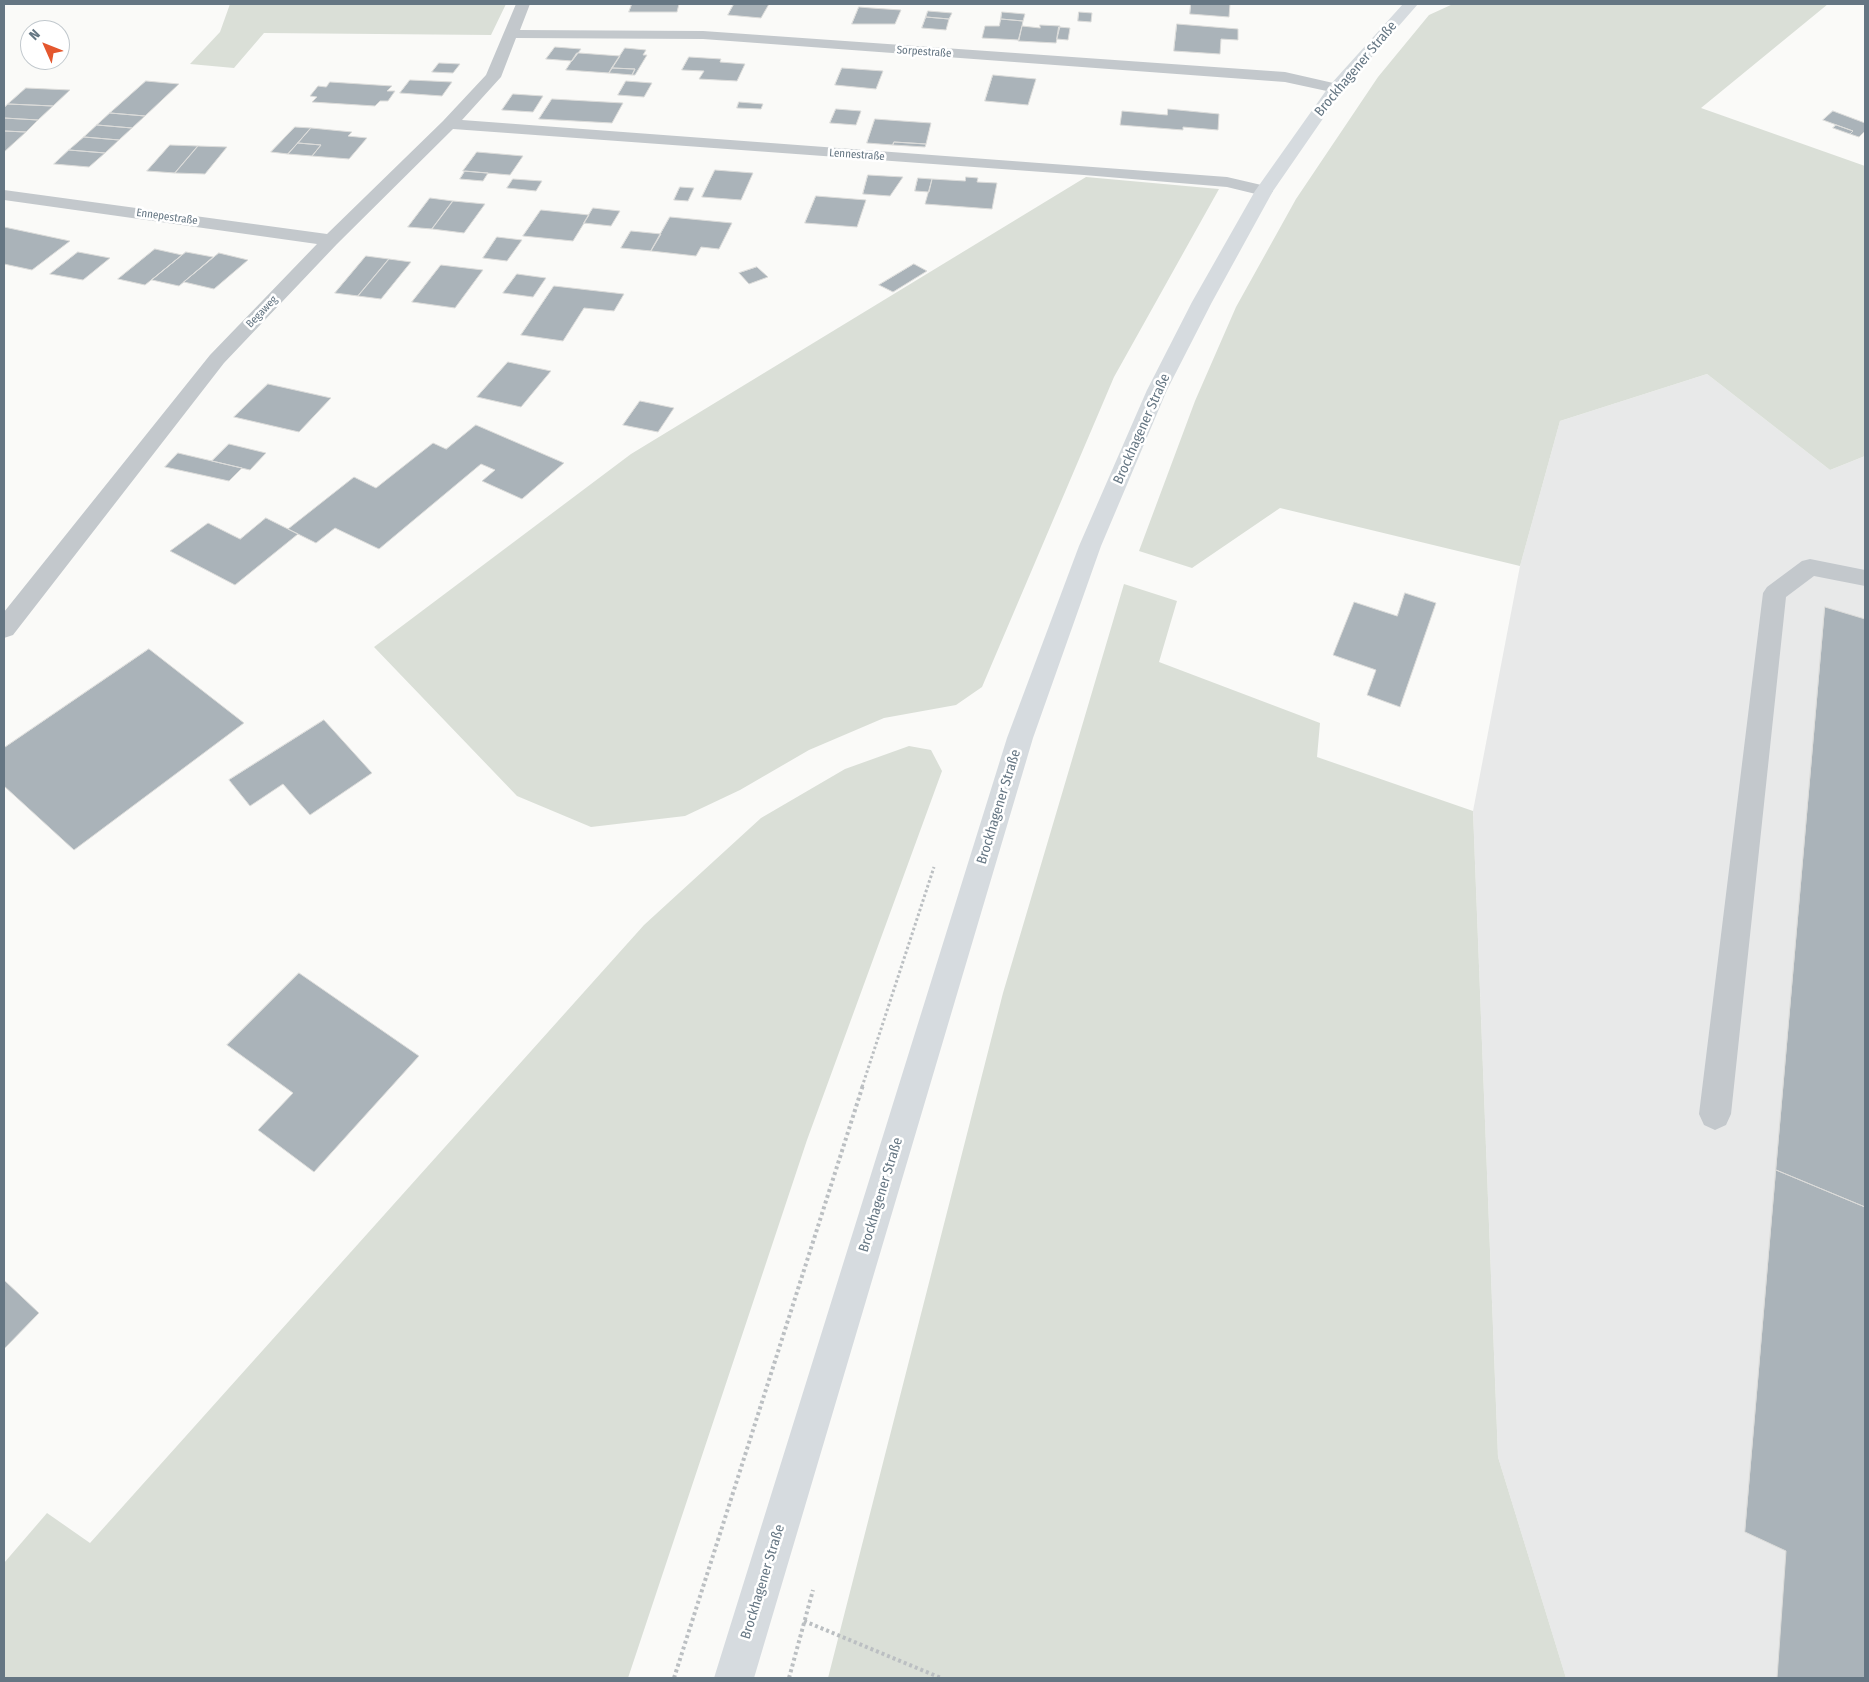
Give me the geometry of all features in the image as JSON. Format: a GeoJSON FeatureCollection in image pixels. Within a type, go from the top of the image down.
{"type":"FeatureCollection","features":[{"type":"Feature","properties":{"kind":"main road","name":"Brockhagener Straße"},"geometry":{"type":"LineString","coordinates":[[734,1678],[1020,738],[1090,546],[1157,390],[1202,302],[1264,191],[1336,88],[1410,4]]}},
{"type":"Feature","properties":{"kind":"street","name":"Begaweg"},"geometry":{"type":"LineString","coordinates":[[4,629],[217,360],[331,240],[449,124],[493,77],[523,4]]}},
{"type":"Feature","properties":{"kind":"street","name":"Sorpestraße"},"geometry":{"type":"LineString","coordinates":[[511,34],[703,35],[1285,77],[1336,88]]}},
{"type":"Feature","properties":{"kind":"street","name":"Lennestraße"},"geometry":{"type":"LineString","coordinates":[[449,124],[1084,170],[1226,182],[1264,191]]}},
{"type":"Feature","properties":{"kind":"street","name":"Ennepestraße"},"geometry":{"type":"LineString","coordinates":[[4,195],[331,240]]}},
{"type":"Feature","properties":{"kind":"street"},"geometry":{"type":"LineString","coordinates":[[1715,1114],[1775,593],[1810,567],[1865,578]]}},
{"type":"Feature","properties":{"kind":"path"},"geometry":{"type":"LineString","coordinates":[[789,1678],[815,1583]]}},
{"type":"Feature","properties":{"kind":"path"},"geometry":{"type":"LineString","coordinates":[[804,1622],[941,1678]]}},
{"type":"Feature","properties":{"kind":"shaded area"},"geometry":{"type":"Polygon","coordinates":[[[230,4],[506,4],[491,35],[264,33],[234,68],[190,64],[220,32],[230,4]]]}},
{"type":"Feature","properties":{"kind":"shaded area"},"geometry":{"type":"Polygon","coordinates":[[[1453,4],[1828,4],[1701,108],[1865,166],[1865,456],[1830,470],[1707,374],[1560,421],[1520,566],[1280,508],[1192,568],[1139,551],[1195,401],[1236,307],[1296,199],[1378,77],[1429,15],[1453,4]]]}},
{"type":"Feature","properties":{"kind":"shaded area"},"geometry":{"type":"Polygon","coordinates":[[[1086,177],[1219,189],[1114,377],[982,687],[956,705],[884,718],[809,750],[740,790],[685,816],[591,827],[517,796],[374,647],[631,454],[1086,177]]]}},
{"type":"Feature","properties":{"kind":"shaded area"},"geometry":{"type":"Polygon","coordinates":[[[1707,374],[1830,470],[1865,456],[1865,1678],[1566,1678],[1498,1457],[1473,811],[1520,566],[1560,421],[1707,374]]]}},
{"type":"Feature","properties":{"kind":"shaded area"},"geometry":{"type":"Polygon","coordinates":[[[1124,584],[1177,601],[1159,662],[1320,723],[1317,757],[1473,811],[1498,1457],[1566,1678],[828,1678],[1003,993],[1124,584]]]}},
{"type":"Feature","properties":{"kind":"shaded area"},"geometry":{"type":"Polygon","coordinates":[[[909,746],[931,750],[942,771],[807,1140],[628,1678],[4,1678],[4,1563],[47,1513],[90,1543],[644,925],[761,818],[845,769],[909,746]]]}},
{"type":"Feature","properties":{"kind":"building"},"geometry":{"type":"Polygon","coordinates":[[[632,4],[679,4],[677,12],[629,12],[632,4]]]}},
{"type":"Feature","properties":{"kind":"building"},"geometry":{"type":"Polygon","coordinates":[[[734,4],[769,4],[761,18],[728,15],[734,4]]]}},
{"type":"Feature","properties":{"kind":"building"},"geometry":{"type":"Polygon","coordinates":[[[1191,4],[1230,4],[1229,17],[1190,14],[1191,4]]]}},
{"type":"Feature","properties":{"kind":"building"},"geometry":{"type":"Polygon","coordinates":[[[859,7],[901,10],[895,24],[852,24],[859,7]]]}},
{"type":"Feature","properties":{"kind":"building"},"geometry":{"type":"Polygon","coordinates":[[[928,11],[952,13],[949,19],[926,17],[928,11]]]}},
{"type":"Feature","properties":{"kind":"building"},"geometry":{"type":"Polygon","coordinates":[[[1002,12],[1025,14],[1023,21],[1001,19],[1002,12]]]}},
{"type":"Feature","properties":{"kind":"building"},"geometry":{"type":"Polygon","coordinates":[[[1079,12],[1092,13],[1091,22],[1078,21],[1079,12]]]}},
{"type":"Feature","properties":{"kind":"building"},"geometry":{"type":"Polygon","coordinates":[[[926,17],[949,19],[946,30],[922,28],[926,17]]]}},
{"type":"Feature","properties":{"kind":"building"},"geometry":{"type":"Polygon","coordinates":[[[1001,19],[1023,21],[1019,40],[982,38],[985,26],[999,26],[1001,19]]]}},
{"type":"Feature","properties":{"kind":"building"},"geometry":{"type":"Polygon","coordinates":[[[1177,24],[1238,29],[1238,40],[1221,39],[1220,54],[1174,51],[1177,24]]]}},
{"type":"Feature","properties":{"kind":"building"},"geometry":{"type":"Polygon","coordinates":[[[1040,25],[1060,26],[1056,43],[1018,41],[1022,26],[1040,28],[1040,25]]]}},
{"type":"Feature","properties":{"kind":"building"},"geometry":{"type":"Polygon","coordinates":[[[1059,27],[1070,28],[1068,40],[1057,39],[1059,27]]]}},
{"type":"Feature","properties":{"kind":"building"},"geometry":{"type":"Polygon","coordinates":[[[555,47],[581,49],[572,61],[546,59],[555,47]]]}},
{"type":"Feature","properties":{"kind":"building"},"geometry":{"type":"Polygon","coordinates":[[[625,48],[646,50],[643,55],[647,55],[635,75],[632,75],[635,69],[612,68],[625,48]]]}},
{"type":"Feature","properties":{"kind":"building"},"geometry":{"type":"Polygon","coordinates":[[[577,53],[620,56],[609,73],[566,70],[577,53]]]}},
{"type":"Feature","properties":{"kind":"building"},"geometry":{"type":"Polygon","coordinates":[[[689,57],[721,59],[720,62],[745,64],[737,81],[699,79],[704,71],[682,70],[689,57]]]}},
{"type":"Feature","properties":{"kind":"building"},"geometry":{"type":"Polygon","coordinates":[[[439,63],[460,64],[453,73],[432,72],[439,63]]]}},
{"type":"Feature","properties":{"kind":"building"},"geometry":{"type":"Polygon","coordinates":[[[612,68],[635,69],[632,75],[609,73],[612,68]]]}},
{"type":"Feature","properties":{"kind":"building"},"geometry":{"type":"Polygon","coordinates":[[[842,68],[883,71],[876,89],[835,85],[842,68]]]}},
{"type":"Feature","properties":{"kind":"building"},"geometry":{"type":"Polygon","coordinates":[[[993,75],[1036,79],[1028,105],[985,101],[993,75]]]}},
{"type":"Feature","properties":{"kind":"building"},"geometry":{"type":"Polygon","coordinates":[[[410,80],[452,82],[442,96],[400,93],[410,80]]]}},
{"type":"Feature","properties":{"kind":"building"},"geometry":{"type":"Polygon","coordinates":[[[146,81],[179,84],[145,116],[110,113],[146,81]]]}},
{"type":"Feature","properties":{"kind":"building"},"geometry":{"type":"Polygon","coordinates":[[[626,81],[652,83],[644,97],[618,95],[626,81]]]}},
{"type":"Feature","properties":{"kind":"building"},"geometry":{"type":"Polygon","coordinates":[[[330,82],[392,86],[387,91],[395,91],[388,101],[380,101],[375,106],[312,102],[317,97],[310,96],[318,86],[326,87],[330,82]]]}},
{"type":"Feature","properties":{"kind":"building"},"geometry":{"type":"Polygon","coordinates":[[[26,88],[70,90],[53,106],[8,104],[26,88]]]}},
{"type":"Feature","properties":{"kind":"building"},"geometry":{"type":"Polygon","coordinates":[[[513,94],[543,96],[533,112],[502,110],[513,94]]]}},
{"type":"Feature","properties":{"kind":"building"},"geometry":{"type":"Polygon","coordinates":[[[552,99],[623,103],[612,123],[539,119],[552,99]]]}},
{"type":"Feature","properties":{"kind":"building"},"geometry":{"type":"Polygon","coordinates":[[[739,102],[763,104],[761,109],[737,108],[739,102]]]}},
{"type":"Feature","properties":{"kind":"building"},"geometry":{"type":"Polygon","coordinates":[[[8,104],[53,106],[38,120],[4,118],[4,108],[8,104]]]}},
{"type":"Feature","properties":{"kind":"building"},"geometry":{"type":"Polygon","coordinates":[[[836,109],[861,111],[856,125],[830,123],[836,109]]]}},
{"type":"Feature","properties":{"kind":"building"},"geometry":{"type":"Polygon","coordinates":[[[1168,109],[1219,114],[1218,130],[1183,127],[1183,130],[1120,125],[1122,111],[1167,115],[1168,109]]]}},
{"type":"Feature","properties":{"kind":"building"},"geometry":{"type":"Polygon","coordinates":[[[1833,111],[1865,123],[1865,131],[1859,137],[1850,134],[1853,131],[1823,120],[1833,111]]]}},
{"type":"Feature","properties":{"kind":"building"},"geometry":{"type":"Polygon","coordinates":[[[110,113],[145,116],[132,128],[97,125],[110,113]]]}},
{"type":"Feature","properties":{"kind":"building"},"geometry":{"type":"Polygon","coordinates":[[[4,118],[38,120],[26,132],[4,131],[4,118]]]}},
{"type":"Feature","properties":{"kind":"building"},"geometry":{"type":"Polygon","coordinates":[[[875,119],[931,123],[926,144],[894,142],[893,145],[867,143],[875,119]]]}},
{"type":"Feature","properties":{"kind":"building"},"geometry":{"type":"Polygon","coordinates":[[[97,125],[132,128],[119,140],[84,137],[97,125]]]}},
{"type":"Feature","properties":{"kind":"building"},"geometry":{"type":"Polygon","coordinates":[[[1836,125],[1853,131],[1850,134],[1833,128],[1836,125]]]}},
{"type":"Feature","properties":{"kind":"building"},"geometry":{"type":"Polygon","coordinates":[[[295,127],[311,128],[288,154],[271,152],[295,127]]]}},
{"type":"Feature","properties":{"kind":"building"},"geometry":{"type":"Polygon","coordinates":[[[311,128],[352,132],[348,136],[367,138],[349,159],[312,156],[321,145],[298,143],[311,128]]]}},
{"type":"Feature","properties":{"kind":"building"},"geometry":{"type":"Polygon","coordinates":[[[4,131],[26,132],[4,152],[4,131]]]}},
{"type":"Feature","properties":{"kind":"building"},"geometry":{"type":"Polygon","coordinates":[[[84,137],[119,140],[105,153],[69,150],[84,137]]]}},
{"type":"Feature","properties":{"kind":"building"},"geometry":{"type":"Polygon","coordinates":[[[894,142],[926,144],[925,147],[893,145],[894,142]]]}},
{"type":"Feature","properties":{"kind":"building"},"geometry":{"type":"Polygon","coordinates":[[[298,143],[321,145],[312,156],[288,154],[298,143]]]}},
{"type":"Feature","properties":{"kind":"building"},"geometry":{"type":"Polygon","coordinates":[[[170,145],[198,146],[175,173],[147,171],[170,145]]]}},
{"type":"Feature","properties":{"kind":"building"},"geometry":{"type":"Polygon","coordinates":[[[198,146],[227,147],[205,174],[175,173],[198,146]]]}},
{"type":"Feature","properties":{"kind":"building"},"geometry":{"type":"Polygon","coordinates":[[[69,150],[105,153],[89,167],[54,164],[69,150]]]}},
{"type":"Feature","properties":{"kind":"building"},"geometry":{"type":"Polygon","coordinates":[[[477,152],[523,156],[510,175],[463,171],[477,152]]]}},
{"type":"Feature","properties":{"kind":"building"},"geometry":{"type":"Polygon","coordinates":[[[715,170],[753,173],[741,200],[702,197],[715,170]]]}},
{"type":"Feature","properties":{"kind":"building"},"geometry":{"type":"Polygon","coordinates":[[[465,171],[488,173],[483,181],[460,179],[465,171]]]}},
{"type":"Feature","properties":{"kind":"building"},"geometry":{"type":"Polygon","coordinates":[[[868,175],[903,177],[890,196],[863,194],[868,175]]]}},
{"type":"Feature","properties":{"kind":"building"},"geometry":{"type":"Polygon","coordinates":[[[966,177],[978,178],[977,182],[997,183],[992,209],[925,204],[932,179],[965,181],[966,177]]]}},
{"type":"Feature","properties":{"kind":"building"},"geometry":{"type":"Polygon","coordinates":[[[918,178],[932,179],[929,192],[915,191],[918,178]]]}},
{"type":"Feature","properties":{"kind":"building"},"geometry":{"type":"Polygon","coordinates":[[[513,179],[542,181],[536,191],[507,188],[513,179]]]}},
{"type":"Feature","properties":{"kind":"building"},"geometry":{"type":"Polygon","coordinates":[[[680,187],[694,188],[688,201],[674,200],[680,187]]]}},
{"type":"Feature","properties":{"kind":"building"},"geometry":{"type":"Polygon","coordinates":[[[816,196],[866,200],[857,227],[805,223],[816,196]]]}},
{"type":"Feature","properties":{"kind":"building"},"geometry":{"type":"Polygon","coordinates":[[[430,198],[453,201],[432,229],[408,227],[430,198]]]}},
{"type":"Feature","properties":{"kind":"building"},"geometry":{"type":"Polygon","coordinates":[[[453,201],[485,204],[464,233],[432,229],[453,201]]]}},
{"type":"Feature","properties":{"kind":"building"},"geometry":{"type":"Polygon","coordinates":[[[593,208],[620,211],[611,226],[584,223],[593,208]]]}},
{"type":"Feature","properties":{"kind":"building"},"geometry":{"type":"Polygon","coordinates":[[[541,210],[589,215],[573,241],[523,236],[541,210]]]}},
{"type":"Feature","properties":{"kind":"building"},"geometry":{"type":"Polygon","coordinates":[[[670,217],[732,223],[719,249],[701,247],[696,256],[651,251],[670,217]]]}},
{"type":"Feature","properties":{"kind":"building"},"geometry":{"type":"Polygon","coordinates":[[[4,227],[70,241],[32,270],[4,264],[4,227]]]}},
{"type":"Feature","properties":{"kind":"building"},"geometry":{"type":"Polygon","coordinates":[[[631,231],[661,234],[651,251],[621,248],[631,231]]]}},
{"type":"Feature","properties":{"kind":"building"},"geometry":{"type":"Polygon","coordinates":[[[497,237],[522,240],[507,261],[483,258],[497,237]]]}},
{"type":"Feature","properties":{"kind":"building"},"geometry":{"type":"Polygon","coordinates":[[[155,249],[182,255],[145,285],[118,279],[155,249]]]}},
{"type":"Feature","properties":{"kind":"building"},"geometry":{"type":"Polygon","coordinates":[[[78,252],[110,258],[83,280],[50,274],[78,252]]]}},
{"type":"Feature","properties":{"kind":"building"},"geometry":{"type":"Polygon","coordinates":[[[186,252],[213,257],[179,286],[152,280],[186,252]]]}},
{"type":"Feature","properties":{"kind":"building"},"geometry":{"type":"Polygon","coordinates":[[[219,253],[248,260],[214,289],[184,282],[219,253]]]}},
{"type":"Feature","properties":{"kind":"building"},"geometry":{"type":"Polygon","coordinates":[[[366,256],[389,259],[358,296],[335,293],[366,256]]]}},
{"type":"Feature","properties":{"kind":"building"},"geometry":{"type":"Polygon","coordinates":[[[389,259],[411,262],[381,299],[358,296],[389,259]]]}},
{"type":"Feature","properties":{"kind":"building"},"geometry":{"type":"Polygon","coordinates":[[[914,264],[927,271],[893,292],[879,285],[914,264]]]}},
{"type":"Feature","properties":{"kind":"building"},"geometry":{"type":"Polygon","coordinates":[[[441,265],[483,270],[455,308],[412,302],[441,265]]]}},
{"type":"Feature","properties":{"kind":"building"},"geometry":{"type":"Polygon","coordinates":[[[757,267],[768,277],[749,284],[739,273],[757,267]]]}},
{"type":"Feature","properties":{"kind":"building"},"geometry":{"type":"Polygon","coordinates":[[[517,274],[546,278],[533,297],[503,293],[517,274]]]}},
{"type":"Feature","properties":{"kind":"building"},"geometry":{"type":"Polygon","coordinates":[[[554,286],[624,294],[614,311],[584,308],[563,341],[521,335],[554,286]]]}},
{"type":"Feature","properties":{"kind":"building"},"geometry":{"type":"Polygon","coordinates":[[[508,362],[551,371],[521,407],[477,397],[508,362]]]}},
{"type":"Feature","properties":{"kind":"building"},"geometry":{"type":"Polygon","coordinates":[[[268,384],[331,398],[299,432],[234,417],[268,384]]]}},
{"type":"Feature","properties":{"kind":"building"},"geometry":{"type":"Polygon","coordinates":[[[640,401],[674,408],[658,432],[623,425],[640,401]]]}},
{"type":"Feature","properties":{"kind":"building"},"geometry":{"type":"Polygon","coordinates":[[[476,425],[564,463],[522,499],[482,481],[495,470],[481,464],[379,549],[335,528],[316,543],[288,529],[354,477],[376,488],[433,443],[446,449],[476,425]]]}},
{"type":"Feature","properties":{"kind":"building"},"geometry":{"type":"Polygon","coordinates":[[[229,444],[266,453],[250,470],[212,461],[229,444]]]}},
{"type":"Feature","properties":{"kind":"building"},"geometry":{"type":"Polygon","coordinates":[[[178,453],[242,468],[229,481],[165,467],[178,453]]]}},
{"type":"Feature","properties":{"kind":"building"},"geometry":{"type":"Polygon","coordinates":[[[266,518],[298,534],[235,585],[170,551],[208,523],[240,539],[266,518]]]}},
{"type":"Feature","properties":{"kind":"building"},"geometry":{"type":"Polygon","coordinates":[[[1405,593],[1436,603],[1400,707],[1367,695],[1376,670],[1333,655],[1354,602],[1397,616],[1405,593]]]}},
{"type":"Feature","properties":{"kind":"building"},"geometry":{"type":"Polygon","coordinates":[[[1825,607],[1865,619],[1865,1207],[1776,1170],[1825,607]]]}},
{"type":"Feature","properties":{"kind":"building"},"geometry":{"type":"Polygon","coordinates":[[[149,649],[244,723],[74,850],[4,786],[4,748],[149,649]]]}},
{"type":"Feature","properties":{"kind":"building"},"geometry":{"type":"Polygon","coordinates":[[[324,720],[372,773],[310,815],[283,784],[250,806],[229,780],[324,720]]]}},
{"type":"Feature","properties":{"kind":"building"},"geometry":{"type":"Polygon","coordinates":[[[299,973],[419,1056],[314,1172],[258,1130],[293,1093],[227,1045],[299,973]]]}},
{"type":"Feature","properties":{"kind":"building"},"geometry":{"type":"Polygon","coordinates":[[[1776,1170],[1865,1207],[1865,1678],[1777,1678],[1786,1551],[1745,1532],[1776,1170]]]}},
{"type":"Feature","properties":{"kind":"building"},"geometry":{"type":"Polygon","coordinates":[[[4,1280],[39,1313],[4,1349],[4,1280]]]}}]}
